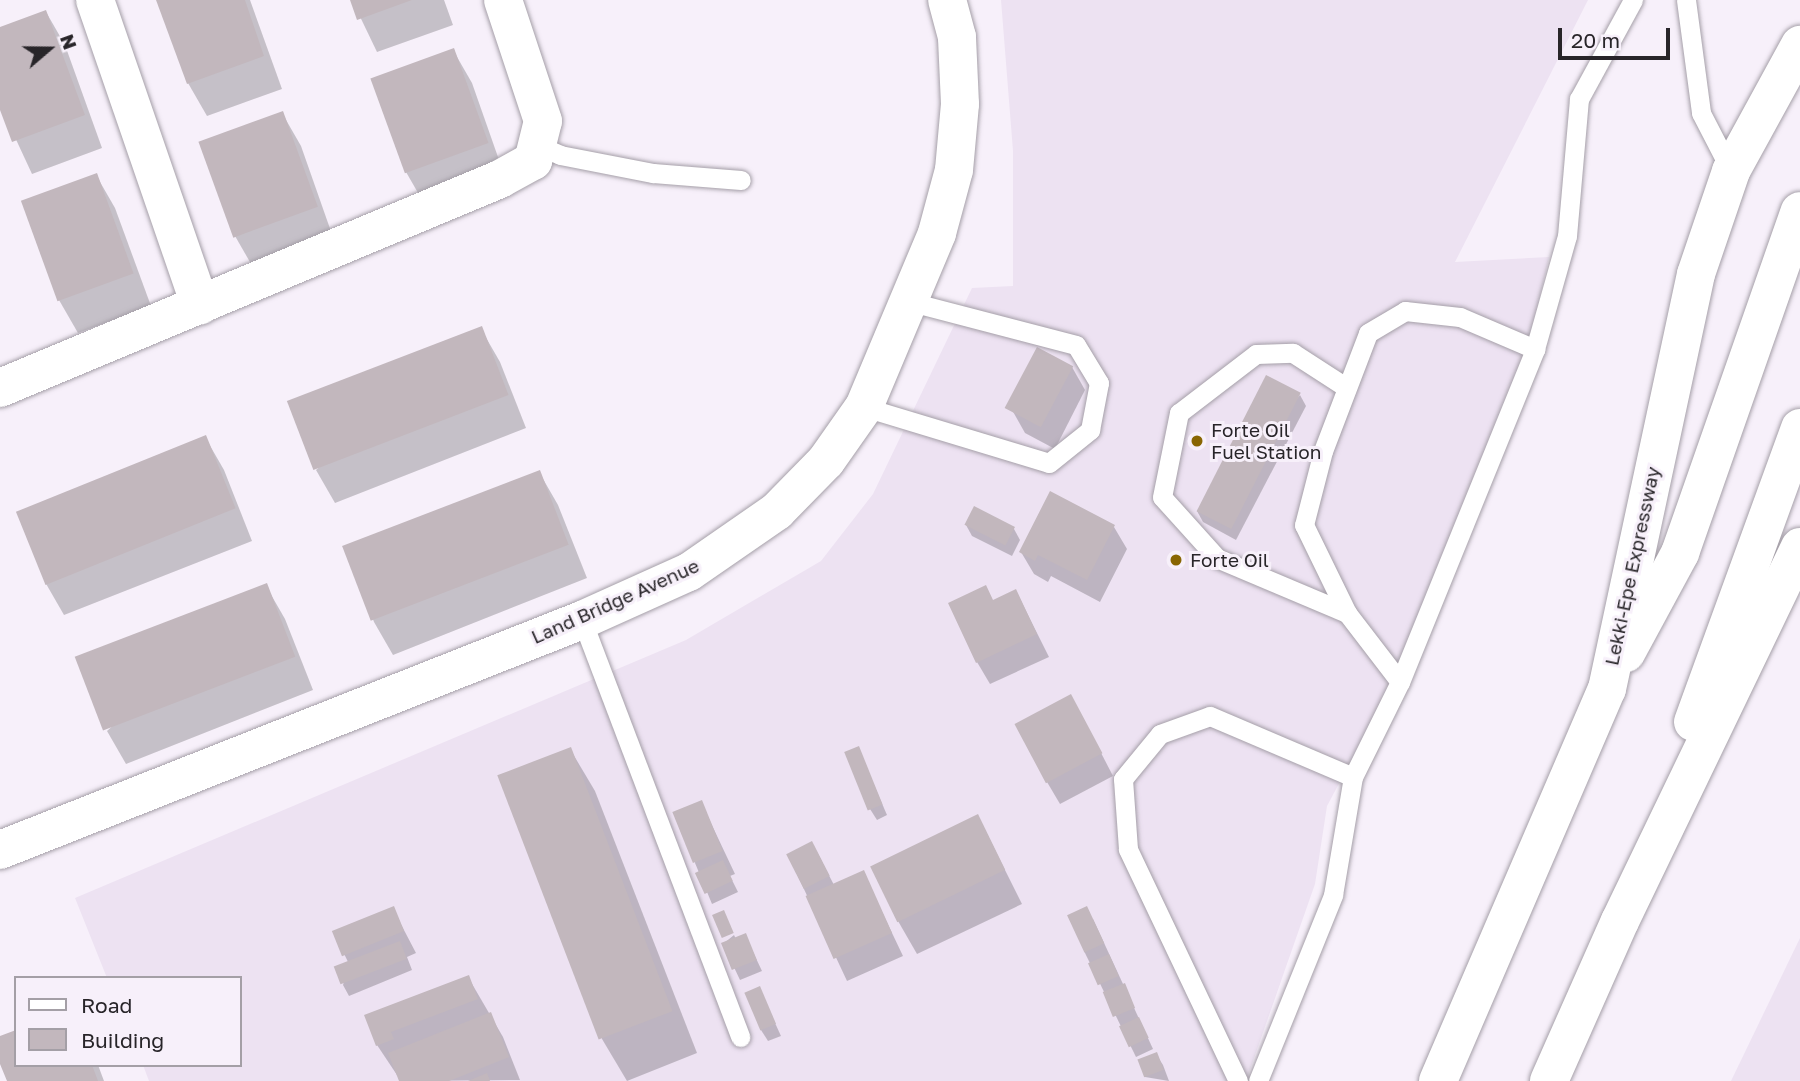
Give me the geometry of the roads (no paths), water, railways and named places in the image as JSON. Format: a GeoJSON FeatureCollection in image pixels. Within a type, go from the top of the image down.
{"type":"FeatureCollection","features":[{"type":"Feature","properties":{"kind":"main road"},"geometry":{"type":"LineString","coordinates":[[95,0],[200,305]]}},
{"type":"Feature","properties":{"kind":"main road"},"geometry":{"type":"LineString","coordinates":[[0,388],[500,179],[533,161],[543,121],[503,0]]}},
{"type":"Feature","properties":{"kind":"main road","name":"Land Bridge Avenue"},"geometry":{"type":"LineString","coordinates":[[0,850],[582,620],[689,572],[777,511],[826,461],[864,407],[911,302],[954,170],[960,104],[957,37],[947,0]]}},
{"type":"Feature","properties":{"kind":"main road","name":"Lekki-Epe Expressway"},"geometry":{"type":"LineString","coordinates":[[1438,1081],[1607,689],[1683,326],[1731,171],[1800,45]]}},
{"type":"Feature","properties":{"kind":"main road"},"geometry":{"type":"LineString","coordinates":[[1607,689],[1680,553],[1800,211]]}},
{"type":"Feature","properties":{"kind":"main road"},"geometry":{"type":"LineString","coordinates":[[1621,921],[1800,428]]}},
{"type":"Feature","properties":{"kind":"main road"},"geometry":{"type":"LineString","coordinates":[[1549,1081],[1621,921],[1800,547]]}},
{"type":"Feature","properties":{"kind":"lane"},"geometry":{"type":"LineString","coordinates":[[1258,1081],[1333,895],[1353,777],[1400,682],[1535,349],[1567,236],[1579,99],[1633,0]]}},
{"type":"Feature","properties":{"kind":"lane"},"geometry":{"type":"LineString","coordinates":[[1686,0],[1701,113],[1731,171]]}},
{"type":"Feature","properties":{"kind":"lane"},"geometry":{"type":"LineString","coordinates":[[537,145],[560,155],[653,173],[741,180]]}},
{"type":"Feature","properties":{"kind":"lane"},"geometry":{"type":"LineString","coordinates":[[864,407],[1049,463],[1090,430],[1099,383],[1076,345],[911,302]]}},
{"type":"Feature","properties":{"kind":"lane"},"geometry":{"type":"LineString","coordinates":[[1400,682],[1347,612],[1304,525],[1323,451],[1368,333],[1405,310],[1460,317],[1535,349]]}},
{"type":"Feature","properties":{"kind":"lane"},"geometry":{"type":"LineString","coordinates":[[1347,388],[1293,353],[1256,354],[1179,413],[1162,497],[1217,558],[1347,612]]}},
{"type":"Feature","properties":{"kind":"lane"},"geometry":{"type":"LineString","coordinates":[[582,620],[740,1037]]}},
{"type":"Feature","properties":{"kind":"lane"},"geometry":{"type":"LineString","coordinates":[[1238,1081],[1128,849],[1124,779],[1160,734],[1210,716],[1353,777]]}},
{"type":"Feature","properties":{"kind":"place","name":"Forte Oil Fuel Station"},"geometry":{"type":"Point","coordinates":[1197,441]}},
{"type":"Feature","properties":{"kind":"place","name":"Forte Oil"},"geometry":{"type":"Point","coordinates":[1176,560]}}]}
